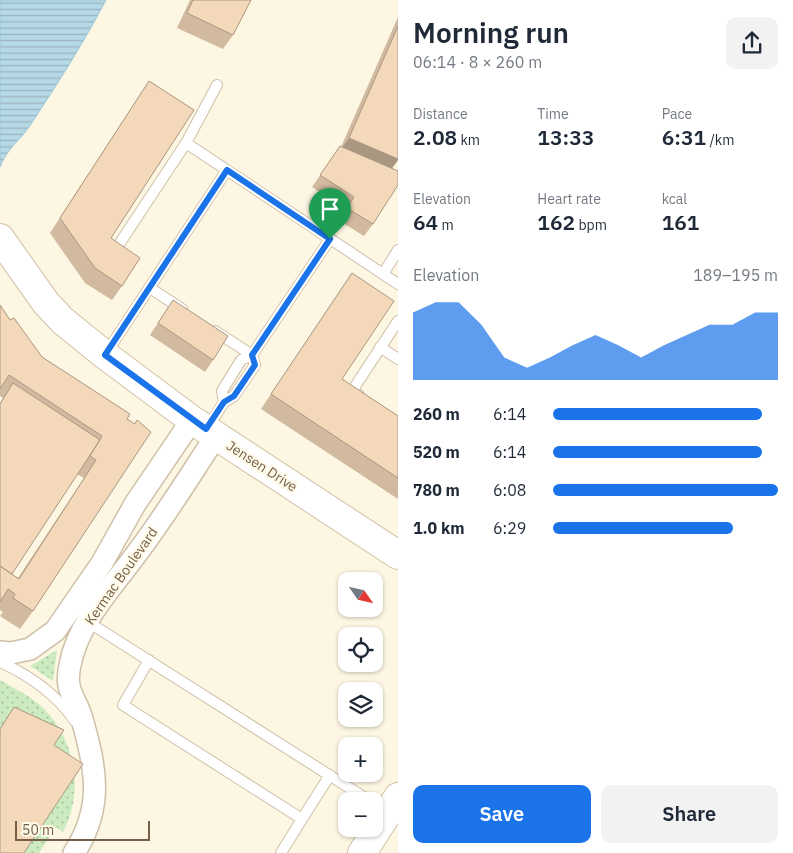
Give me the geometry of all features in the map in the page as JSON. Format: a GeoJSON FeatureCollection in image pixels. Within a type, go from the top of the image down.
{"type":"FeatureCollection","features":[{"type":"Feature","properties":{"kind":"main road","name":"Jensen Drive"},"geometry":{"type":"LineString","coordinates":[[0,238],[46,303],[63,321],[105,355],[205,428],[398,555]]}},
{"type":"Feature","properties":{"kind":"main road"},"geometry":{"type":"LineString","coordinates":[[362,853],[386,807]]}},
{"type":"Feature","properties":{"kind":"street","name":"Kermac Boulevard"},"geometry":{"type":"LineString","coordinates":[[74,853],[87,829],[96,788],[93,756],[82,718],[72,698],[69,671],[73,653],[88,622],[141,548],[205,428]]}},
{"type":"Feature","properties":{"kind":"street","name":"Kermac Boulevard"},"geometry":{"type":"LineString","coordinates":[[0,652],[11,653],[30,649],[55,632],[102,563],[135,504],[205,428]]}},
{"type":"Feature","properties":{"kind":"lane"},"geometry":{"type":"LineString","coordinates":[[114,252],[186,143],[217,85]]}},
{"type":"Feature","properties":{"kind":"lane"},"geometry":{"type":"LineString","coordinates":[[186,143],[398,284]]}},
{"type":"Feature","properties":{"kind":"lane"},"geometry":{"type":"LineString","coordinates":[[105,355],[227,170]]}},
{"type":"Feature","properties":{"kind":"lane"},"geometry":{"type":"LineString","coordinates":[[205,428],[224,402],[222,391],[241,360],[252,355],[330,239]]}},
{"type":"Feature","properties":{"kind":"lane"},"geometry":{"type":"LineString","coordinates":[[384,274],[398,250]]}},
{"type":"Feature","properties":{"kind":"lane"},"geometry":{"type":"LineString","coordinates":[[150,288],[189,314]]}},
{"type":"Feature","properties":{"kind":"lane"},"geometry":{"type":"LineString","coordinates":[[368,401],[352,391],[398,321]]}},
{"type":"Feature","properties":{"kind":"lane"},"geometry":{"type":"LineString","coordinates":[[205,324],[252,355]]}},
{"type":"Feature","properties":{"kind":"lane"},"geometry":{"type":"LineString","coordinates":[[380,347],[398,359]]}},
{"type":"Feature","properties":{"kind":"lane"},"geometry":{"type":"LineString","coordinates":[[88,622],[330,776],[386,807]]}},
{"type":"Feature","properties":{"kind":"lane"},"geometry":{"type":"LineString","coordinates":[[149,660],[123,705],[302,819]]}},
{"type":"Feature","properties":{"kind":"lane"},"geometry":{"type":"LineString","coordinates":[[0,662],[20,672],[49,692],[75,722],[84,727]]}},
{"type":"Feature","properties":{"kind":"lane"},"geometry":{"type":"LineString","coordinates":[[281,853],[330,776]]}},
{"type":"Feature","properties":{"kind":"green space"},"geometry":{"type":"Polygon","coordinates":[[[57,650],[53,681],[30,666],[57,650]]]}},
{"type":"Feature","properties":{"kind":"green space"},"geometry":{"type":"Polygon","coordinates":[[[0,680],[32,699],[49,714],[67,745],[72,762],[75,780],[74,798],[70,815],[63,832],[56,827],[39,853],[0,853],[0,680]]]}},
{"type":"Feature","properties":{"kind":"water"},"geometry":{"type":"Polygon","coordinates":[[[0,0],[106,0],[61,78],[27,130],[10,149],[0,167],[0,0]]]}},
{"type":"Feature","properties":{"kind":"building"},"geometry":{"type":"Polygon","coordinates":[[[193,0],[251,0],[233,35],[187,13],[193,0]]]}},
{"type":"Feature","properties":{"kind":"building"},"geometry":{"type":"Polygon","coordinates":[[[398,26],[398,159],[349,138],[398,26]]]}},
{"type":"Feature","properties":{"kind":"building"},"geometry":{"type":"Polygon","coordinates":[[[149,81],[194,110],[111,238],[140,258],[122,286],[95,268],[60,218],[149,81]]]}},
{"type":"Feature","properties":{"kind":"building"},"geometry":{"type":"Polygon","coordinates":[[[340,146],[398,171],[398,185],[373,224],[347,208],[354,197],[320,175],[340,146]]]}},
{"type":"Feature","properties":{"kind":"building"},"geometry":{"type":"Polygon","coordinates":[[[352,273],[394,301],[342,379],[398,416],[398,478],[271,394],[352,273]]]}},
{"type":"Feature","properties":{"kind":"building"},"geometry":{"type":"Polygon","coordinates":[[[173,300],[228,336],[213,360],[158,323],[173,300]]]}},
{"type":"Feature","properties":{"kind":"building"},"geometry":{"type":"Polygon","coordinates":[[[0,305],[10,320],[14,318],[42,357],[130,414],[127,419],[135,424],[137,420],[151,432],[33,611],[13,598],[15,594],[8,589],[0,602],[0,566],[19,579],[96,460],[90,456],[102,436],[9,375],[0,389],[0,305]]]}},
{"type":"Feature","properties":{"kind":"building"},"geometry":{"type":"Polygon","coordinates":[[[13,383],[100,440],[12,574],[0,566],[0,404],[13,383]]]}},
{"type":"Feature","properties":{"kind":"building"},"geometry":{"type":"Polygon","coordinates":[[[14,707],[64,730],[54,745],[83,764],[24,853],[0,853],[0,729],[14,707]]]}},
{"type":"Feature","properties":{"kind":"route"},"geometry":{"type":"LineString","coordinates":[[227,170],[330,239],[252,355],[255,365],[234,396],[224,402],[206,429],[105,355],[227,170]]}}]}
